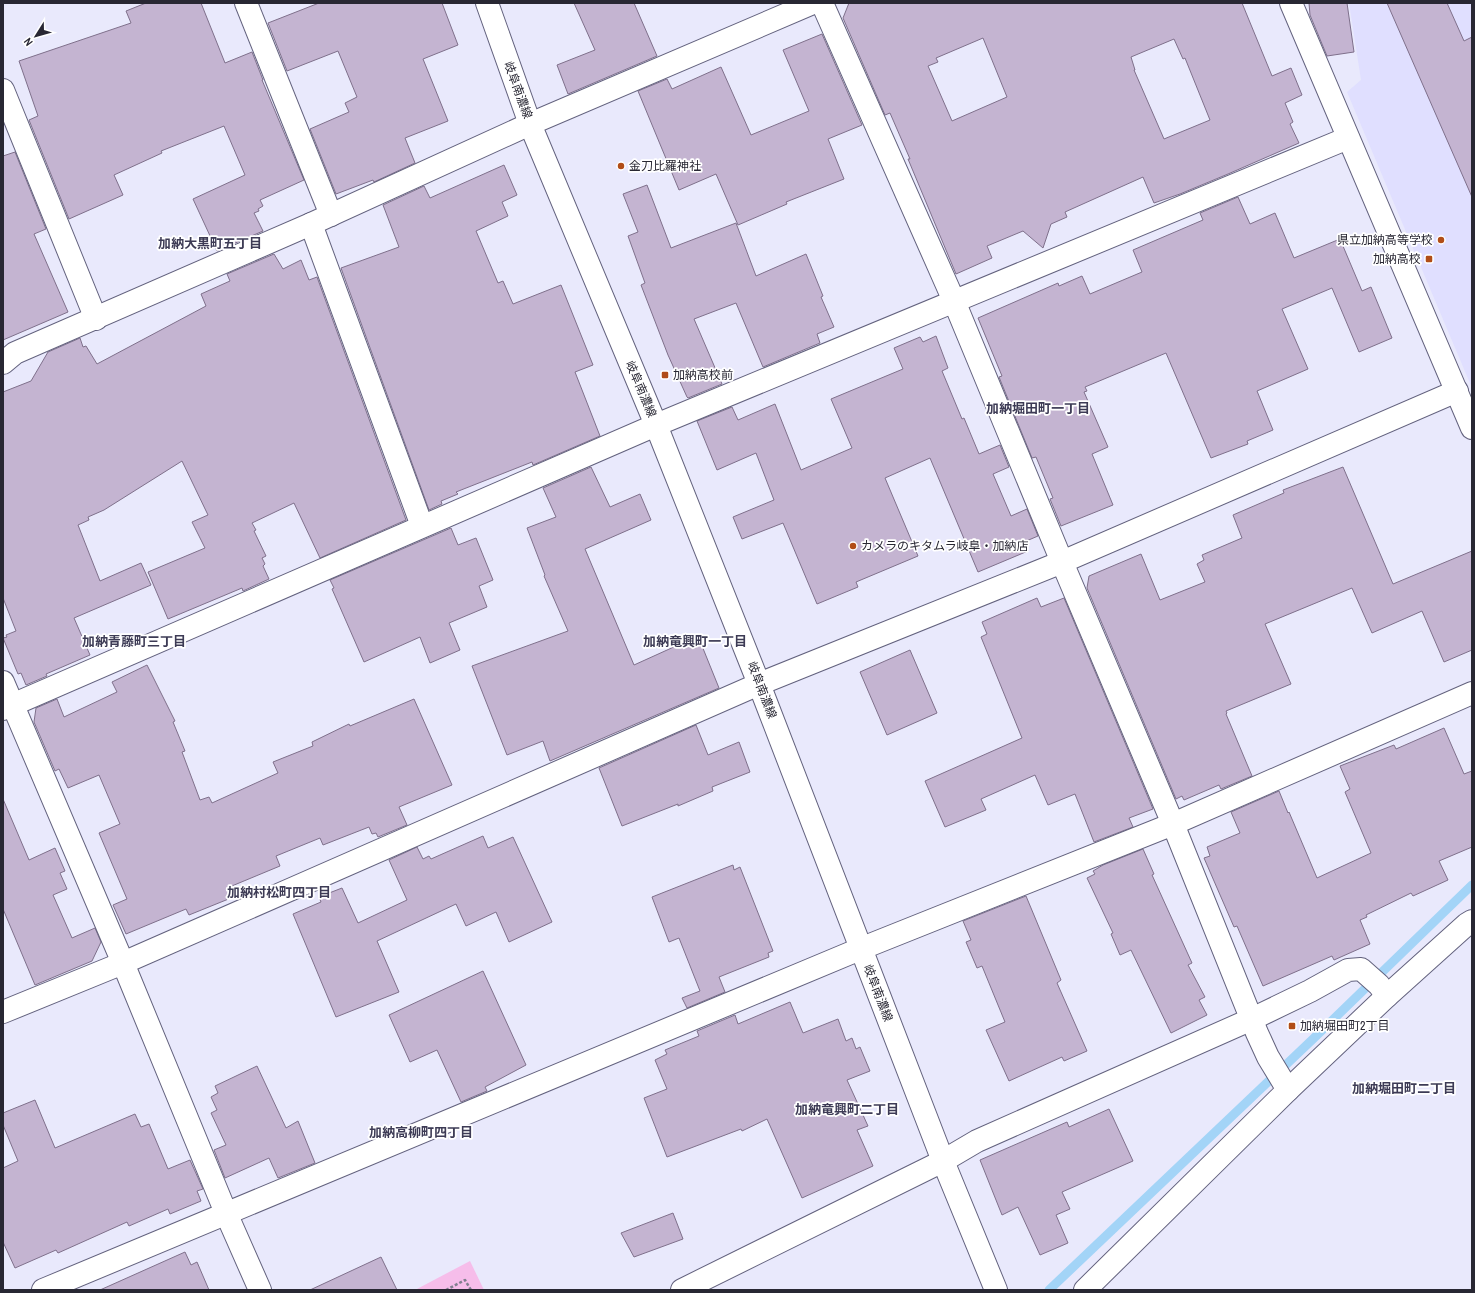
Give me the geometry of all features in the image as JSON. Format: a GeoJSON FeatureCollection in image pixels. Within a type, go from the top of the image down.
{"type":"FeatureCollection","features":[{"type":"Feature","properties":{"kind":"street"},"geometry":{"type":"LineString","coordinates":[[246,3],[331,215]]}},
{"type":"Feature","properties":{"kind":"street","name":"岐阜南濃線"},"geometry":{"type":"LineString","coordinates":[[487,3],[530,124],[656,425],[759,684],[943,1161],[996,1290]]}},
{"type":"Feature","properties":{"kind":"street"},"geometry":{"type":"LineString","coordinates":[[3,363],[15,353],[311,224],[530,124],[813,3]]}},
{"type":"Feature","properties":{"kind":"street"},"geometry":{"type":"LineString","coordinates":[[822,3],[954,301],[1173,824],[1252,1020],[1268,1056],[1285,1086]]}},
{"type":"Feature","properties":{"kind":"street"},"geometry":{"type":"LineString","coordinates":[[1291,3],[1472,428]]}},
{"type":"Feature","properties":{"kind":"street"},"geometry":{"type":"LineString","coordinates":[[3,90],[96,319]]}},
{"type":"Feature","properties":{"kind":"street"},"geometry":{"type":"LineString","coordinates":[[8,707],[656,425],[1348,138]]}},
{"type":"Feature","properties":{"kind":"street"},"geometry":{"type":"LineString","coordinates":[[311,224],[422,526]]}},
{"type":"Feature","properties":{"kind":"street"},"geometry":{"type":"LineString","coordinates":[[3,1012],[123,963],[759,684],[1062,562],[1457,391]]}},
{"type":"Feature","properties":{"kind":"street"},"geometry":{"type":"LineString","coordinates":[[3,682],[8,707],[123,963],[226,1213],[260,1290]]}},
{"type":"Feature","properties":{"kind":"street"},"geometry":{"type":"LineString","coordinates":[[43,1290],[860,949],[1173,824],[1472,693]]}},
{"type":"Feature","properties":{"kind":"street"},"geometry":{"type":"LineString","coordinates":[[1085,1290],[1285,1086],[1383,991],[1472,921]]}},
{"type":"Feature","properties":{"kind":"street"},"geometry":{"type":"LineString","coordinates":[[682,1290],[943,1161],[977,1141],[1252,1020],[1348,970],[1361,969],[1383,991]]}},
{"type":"Feature","properties":{"kind":"path"},"geometry":{"type":"LineString","coordinates":[[446,1290],[465,1280],[471,1290]]}},
{"type":"Feature","properties":{"kind":"shaded area","name":"県立加納高等学校"},"geometry":{"type":"Polygon","coordinates":[[[1349,3],[1472,3],[1472,388],[1347,92],[1361,80],[1349,3]]]}},
{"type":"Feature","properties":{"kind":"shaded area"},"geometry":{"type":"Polygon","coordinates":[[[470,1261],[484,1290],[415,1290],[470,1261]]]}},
{"type":"Feature","properties":{"kind":"building"},"geometry":{"type":"Polygon","coordinates":[[[146,3],[201,3],[225,63],[252,52],[262,80],[304,180],[260,200],[263,206],[258,209],[259,211],[254,213],[263,231],[217,251],[193,199],[245,175],[224,126],[161,151],[162,153],[114,175],[123,195],[69,219],[29,120],[38,116],[19,61],[131,23],[126,11],[146,3]]]}},
{"type":"Feature","properties":{"kind":"building"},"geometry":{"type":"Polygon","coordinates":[[[319,3],[442,3],[458,45],[423,59],[448,121],[405,138],[415,163],[374,182],[373,180],[336,194],[310,129],[349,112],[345,103],[357,97],[338,51],[287,71],[268,23],[319,3]]]}},
{"type":"Feature","properties":{"kind":"building"},"geometry":{"type":"Polygon","coordinates":[[[574,3],[634,3],[657,56],[568,94],[557,65],[595,50],[574,3]]]}},
{"type":"Feature","properties":{"kind":"building"},"geometry":{"type":"Polygon","coordinates":[[[849,3],[1242,3],[1272,76],[1291,68],[1302,95],[1285,103],[1293,122],[1290,124],[1299,143],[1180,194],[1154,203],[1143,177],[1065,212],[1067,217],[1051,224],[1043,248],[1023,231],[987,246],[992,258],[956,274],[890,113],[885,115],[843,18],[849,3]],[[983,38],[936,58],[938,62],[928,66],[952,121],[1007,97],[983,38]],[[1174,39],[1131,57],[1134,70],[1164,139],[1210,120],[1185,58],[1183,59],[1174,39]]]}},
{"type":"Feature","properties":{"kind":"building"},"geometry":{"type":"Polygon","coordinates":[[[1309,3],[1347,3],[1354,52],[1327,56],[1310,15],[1309,3]]]}},
{"type":"Feature","properties":{"kind":"building"},"geometry":{"type":"Polygon","coordinates":[[[1387,3],[1447,3],[1464,41],[1472,37],[1472,197],[1387,3]]]}},
{"type":"Feature","properties":{"kind":"building"},"geometry":{"type":"Polygon","coordinates":[[[822,34],[862,125],[828,139],[844,179],[786,202],[787,204],[738,225],[716,174],[679,190],[638,91],[667,79],[672,89],[721,67],[751,135],[809,111],[783,50],[822,34]]]}},
{"type":"Feature","properties":{"kind":"building"},"geometry":{"type":"Polygon","coordinates":[[[15,152],[46,229],[34,234],[68,312],[3,340],[3,156],[15,152]]]}},
{"type":"Feature","properties":{"kind":"building"},"geometry":{"type":"Polygon","coordinates":[[[504,165],[517,195],[502,202],[508,216],[476,231],[498,283],[503,281],[513,304],[561,285],[593,365],[575,372],[600,436],[533,465],[532,462],[456,492],[458,494],[441,501],[442,504],[429,510],[341,268],[399,247],[383,205],[424,186],[430,198],[504,165]]]}},
{"type":"Feature","properties":{"kind":"building"},"geometry":{"type":"Polygon","coordinates":[[[647,185],[671,248],[736,223],[756,276],[806,254],[823,296],[821,297],[834,327],[817,334],[820,343],[763,367],[736,303],[694,319],[722,384],[688,398],[668,355],[641,285],[645,283],[628,236],[638,232],[623,194],[647,185]]]}},
{"type":"Feature","properties":{"kind":"building"},"geometry":{"type":"Polygon","coordinates":[[[1238,197],[1250,224],[1275,213],[1294,258],[1340,239],[1362,291],[1371,287],[1392,338],[1359,352],[1332,288],[1282,309],[1308,369],[1257,391],[1273,430],[1247,441],[1248,444],[1211,458],[1166,353],[1085,387],[1087,391],[1084,392],[1108,447],[1092,454],[1113,505],[1061,526],[1050,499],[1053,498],[1036,457],[1032,458],[999,377],[1002,376],[978,318],[1058,283],[1059,286],[1082,276],[1090,294],[1142,272],[1133,250],[1203,220],[1200,213],[1238,197]]]}},
{"type":"Feature","properties":{"kind":"building"},"geometry":{"type":"Polygon","coordinates":[[[274,254],[283,269],[301,260],[309,280],[317,277],[406,520],[320,558],[294,503],[252,523],[256,530],[254,531],[266,556],[262,558],[265,564],[263,566],[269,579],[243,591],[242,588],[168,619],[148,572],[205,548],[192,522],[208,515],[182,461],[104,510],[88,517],[89,520],[78,525],[100,581],[141,563],[151,585],[74,618],[90,655],[46,674],[47,676],[26,685],[21,673],[18,674],[3,638],[7,637],[6,635],[16,631],[3,598],[3,392],[31,381],[48,352],[80,338],[83,347],[86,346],[97,364],[206,306],[201,294],[230,281],[227,274],[274,254]]]}},
{"type":"Feature","properties":{"kind":"building"},"geometry":{"type":"Polygon","coordinates":[[[936,336],[948,368],[942,371],[962,419],[964,418],[979,454],[1000,445],[1009,467],[993,474],[1011,516],[1027,509],[1038,536],[1024,542],[1028,551],[978,572],[930,458],[885,478],[918,556],[856,582],[858,587],[817,604],[783,523],[742,539],[733,517],[774,500],[756,453],[717,470],[697,421],[732,407],[738,420],[775,404],[801,470],[852,448],[831,399],[903,369],[894,348],[920,337],[923,342],[936,336]]]}},
{"type":"Feature","properties":{"kind":"building"},"geometry":{"type":"Polygon","coordinates":[[[591,467],[610,507],[640,494],[651,520],[585,549],[634,665],[698,636],[719,688],[550,761],[543,741],[507,755],[472,666],[568,631],[544,576],[545,575],[527,528],[556,517],[543,488],[591,467]]]}},
{"type":"Feature","properties":{"kind":"building"},"geometry":{"type":"Polygon","coordinates":[[[1343,467],[1393,584],[1472,551],[1472,650],[1444,662],[1422,611],[1372,633],[1352,588],[1265,624],[1291,684],[1226,711],[1252,776],[1221,789],[1219,785],[1184,800],[1182,796],[1176,799],[1087,588],[1089,576],[1141,554],[1160,600],[1205,582],[1197,564],[1204,560],[1202,555],[1242,538],[1233,515],[1284,493],[1283,490],[1343,467]]]}},
{"type":"Feature","properties":{"kind":"building"},"geometry":{"type":"Polygon","coordinates":[[[451,528],[458,545],[476,538],[493,580],[479,586],[487,607],[449,623],[460,650],[430,663],[420,637],[364,662],[332,589],[334,588],[330,580],[451,528]]]}},
{"type":"Feature","properties":{"kind":"building"},"geometry":{"type":"Polygon","coordinates":[[[1037,598],[1041,607],[1064,598],[1153,809],[1129,818],[1133,827],[1094,842],[1075,794],[1048,805],[1035,775],[981,799],[986,810],[945,827],[925,781],[1022,738],[981,637],[987,634],[982,622],[1037,598]]]}},
{"type":"Feature","properties":{"kind":"building"},"geometry":{"type":"Polygon","coordinates":[[[910,650],[937,713],[887,735],[860,672],[910,650]]]}},
{"type":"Feature","properties":{"kind":"building"},"geometry":{"type":"Polygon","coordinates":[[[147,665],[175,721],[173,722],[185,751],[182,752],[200,800],[209,797],[212,803],[278,773],[273,762],[313,746],[312,742],[349,724],[350,726],[414,699],[452,785],[399,807],[407,825],[378,837],[376,833],[372,834],[369,827],[323,845],[320,838],[276,856],[280,866],[227,888],[231,898],[189,915],[186,909],[126,934],[113,905],[127,899],[99,833],[120,824],[99,775],[68,788],[59,769],[55,771],[34,722],[36,708],[57,699],[64,717],[117,692],[112,682],[147,665]]]}},
{"type":"Feature","properties":{"kind":"building"},"geometry":{"type":"Polygon","coordinates":[[[696,725],[708,755],[739,742],[750,772],[712,787],[713,791],[678,806],[678,804],[622,826],[599,768],[696,725]]]}},
{"type":"Feature","properties":{"kind":"building"},"geometry":{"type":"Polygon","coordinates":[[[1444,728],[1464,774],[1472,771],[1472,847],[1439,861],[1448,880],[1413,896],[1411,893],[1366,915],[1367,917],[1360,920],[1370,944],[1334,960],[1332,956],[1263,986],[1237,926],[1234,927],[1204,858],[1210,856],[1207,847],[1240,833],[1231,812],[1279,791],[1317,878],[1371,853],[1345,792],[1350,789],[1340,766],[1394,745],[1396,749],[1444,728]]]}},
{"type":"Feature","properties":{"kind":"building"},"geometry":{"type":"Polygon","coordinates":[[[3,799],[29,860],[55,848],[65,871],[60,873],[67,889],[53,895],[72,938],[95,928],[101,942],[92,961],[35,985],[3,909],[3,799]]]}},
{"type":"Feature","properties":{"kind":"building"},"geometry":{"type":"Polygon","coordinates":[[[483,836],[488,848],[513,837],[552,922],[509,942],[496,912],[466,926],[456,904],[377,941],[399,992],[336,1017],[293,914],[321,902],[319,897],[342,888],[358,923],[407,900],[389,860],[417,847],[423,859],[429,856],[431,859],[483,836]]]}},
{"type":"Feature","properties":{"kind":"building"},"geometry":{"type":"Polygon","coordinates":[[[1143,849],[1154,874],[1152,875],[1192,963],[1188,965],[1205,997],[1199,1000],[1207,1015],[1171,1033],[1131,950],[1120,955],[1111,934],[1113,933],[1087,878],[1095,874],[1093,871],[1103,865],[1143,849]]]}},
{"type":"Feature","properties":{"kind":"building"},"geometry":{"type":"Polygon","coordinates":[[[733,865],[734,870],[740,867],[773,951],[768,953],[769,957],[719,977],[725,992],[687,1008],[682,998],[700,991],[679,938],[669,942],[652,897],[733,865]]]}},
{"type":"Feature","properties":{"kind":"building"},"geometry":{"type":"Polygon","coordinates":[[[1026,896],[1061,980],[1057,983],[1087,1051],[1064,1061],[1062,1057],[1009,1081],[986,1030],[1005,1022],[982,966],[977,968],[966,942],[971,940],[963,921],[1026,896]]]}},
{"type":"Feature","properties":{"kind":"building"},"geometry":{"type":"Polygon","coordinates":[[[483,971],[526,1065],[485,1087],[487,1091],[461,1102],[437,1050],[410,1062],[389,1015],[483,971]]]}},
{"type":"Feature","properties":{"kind":"building"},"geometry":{"type":"Polygon","coordinates":[[[790,1002],[803,1033],[838,1019],[846,1041],[852,1038],[856,1049],[860,1047],[870,1071],[847,1080],[868,1126],[857,1130],[873,1166],[802,1198],[767,1119],[742,1131],[741,1129],[667,1157],[644,1098],[667,1089],[655,1060],[667,1054],[665,1050],[699,1036],[697,1031],[735,1015],[738,1024],[790,1002]]]}},
{"type":"Feature","properties":{"kind":"building"},"geometry":{"type":"Polygon","coordinates":[[[257,1066],[286,1128],[298,1121],[315,1163],[278,1178],[269,1158],[225,1178],[214,1150],[226,1145],[211,1113],[217,1110],[211,1097],[218,1093],[215,1086],[257,1066]]]}},
{"type":"Feature","properties":{"kind":"building"},"geometry":{"type":"Polygon","coordinates":[[[35,1100],[55,1148],[135,1114],[141,1127],[149,1124],[168,1169],[190,1160],[203,1189],[197,1191],[201,1201],[170,1214],[168,1209],[129,1226],[127,1222],[58,1253],[56,1250],[15,1268],[3,1242],[3,1168],[18,1161],[3,1125],[3,1113],[35,1100]]]}},
{"type":"Feature","properties":{"kind":"building"},"geometry":{"type":"Polygon","coordinates":[[[1109,1109],[1133,1161],[1062,1192],[1070,1209],[1056,1215],[1068,1243],[1040,1255],[1018,1207],[1002,1215],[980,1160],[1067,1122],[1069,1127],[1109,1109]]]}},
{"type":"Feature","properties":{"kind":"building"},"geometry":{"type":"Polygon","coordinates":[[[673,1213],[683,1239],[634,1257],[621,1233],[673,1213]]]}},
{"type":"Feature","properties":{"kind":"building"},"geometry":{"type":"Polygon","coordinates":[[[185,1252],[191,1265],[197,1262],[209,1290],[100,1290],[185,1252]]]}},
{"type":"Feature","properties":{"kind":"building"},"geometry":{"type":"Polygon","coordinates":[[[381,1257],[397,1290],[310,1290],[381,1257]]]}},
{"type":"Feature","properties":{"kind":"waterway"},"geometry":{"type":"LineString","coordinates":[[1049,1290],[1313,1039],[1472,885]]}},
{"type":"Feature","properties":{"kind":"place","name":"金刀比羅神社"},"geometry":{"type":"Point","coordinates":[621,166]}},
{"type":"Feature","properties":{"kind":"place","name":"県立加納高等学校"},"geometry":{"type":"Point","coordinates":[1441,240]}},
{"type":"Feature","properties":{"kind":"place","name":"加納高校"},"geometry":{"type":"Point","coordinates":[1429,259]}},
{"type":"Feature","properties":{"kind":"place","name":"加納高校前"},"geometry":{"type":"Point","coordinates":[665,375]}},
{"type":"Feature","properties":{"kind":"place","name":"カメラのキタムラ岐阜・加納店"},"geometry":{"type":"Point","coordinates":[853,546]}},
{"type":"Feature","properties":{"kind":"place","name":"加納堀田町2丁目"},"geometry":{"type":"Point","coordinates":[1292,1026]}},
{"type":"Feature","properties":{"kind":"district","name":"加納大黒町五丁目"},"geometry":{"type":"Point","coordinates":[210,243]}},
{"type":"Feature","properties":{"kind":"district","name":"加納堀田町一丁目"},"geometry":{"type":"Point","coordinates":[1038,408]}},
{"type":"Feature","properties":{"kind":"district","name":"加納青藤町三丁目"},"geometry":{"type":"Point","coordinates":[134,641]}},
{"type":"Feature","properties":{"kind":"district","name":"加納竜興町一丁目"},"geometry":{"type":"Point","coordinates":[695,641]}},
{"type":"Feature","properties":{"kind":"district","name":"加納村松町四丁目"},"geometry":{"type":"Point","coordinates":[279,892]}},
{"type":"Feature","properties":{"kind":"district","name":"加納堀田町二丁目"},"geometry":{"type":"Point","coordinates":[1404,1088]}},
{"type":"Feature","properties":{"kind":"district","name":"加納竜興町二丁目"},"geometry":{"type":"Point","coordinates":[847,1109]}},
{"type":"Feature","properties":{"kind":"district","name":"加納高柳町四丁目"},"geometry":{"type":"Point","coordinates":[421,1132]}}]}
